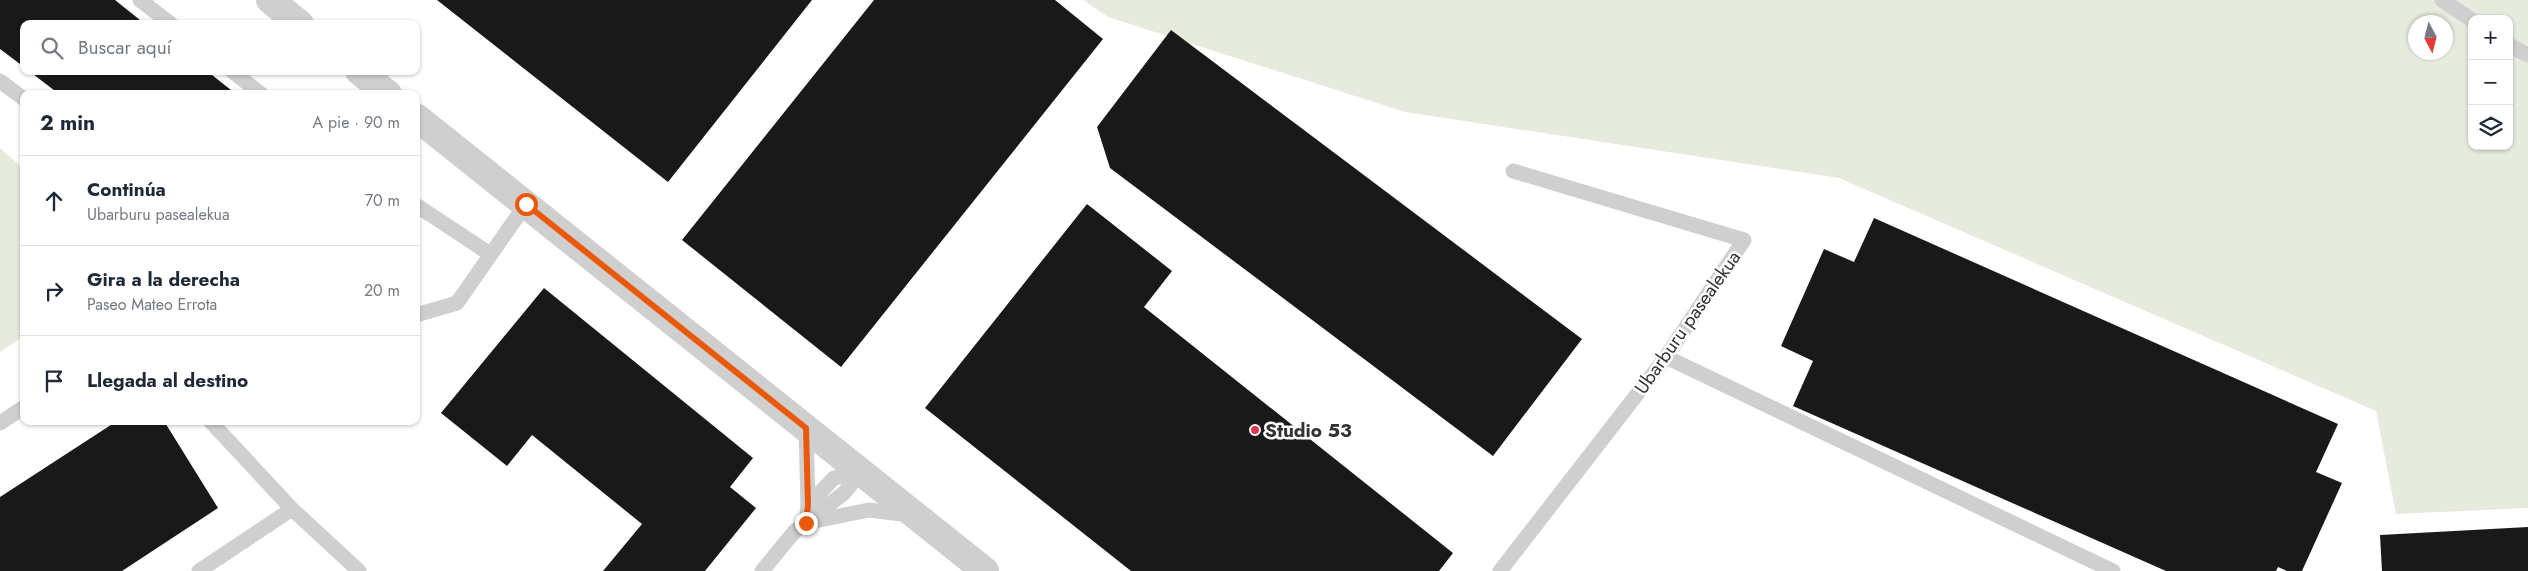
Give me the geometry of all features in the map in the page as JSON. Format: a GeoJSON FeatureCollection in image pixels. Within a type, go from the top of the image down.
{"type":"FeatureCollection","features":[{"type":"Feature","properties":{"kind":"street"},"geometry":{"type":"LineString","coordinates":[[270,0],[295,20]]}},
{"type":"Feature","properties":{"kind":"street"},"geometry":{"type":"LineString","coordinates":[[364,75],[383,90]]}},
{"type":"Feature","properties":{"kind":"street"},"geometry":{"type":"LineString","coordinates":[[420,120],[985,571]]}},
{"type":"Feature","properties":{"kind":"lane"},"geometry":{"type":"LineString","coordinates":[[140,0],[166,20]]}},
{"type":"Feature","properties":{"kind":"lane"},"geometry":{"type":"LineString","coordinates":[[2442,0],[2468,17]]}},
{"type":"Feature","properties":{"kind":"lane"},"geometry":{"type":"LineString","coordinates":[[2513,47],[2528,55]]}},
{"type":"Feature","properties":{"kind":"lane"},"geometry":{"type":"LineString","coordinates":[[237,75],[257,90]]}},
{"type":"Feature","properties":{"kind":"lane"},"geometry":{"type":"LineString","coordinates":[[0,81],[20,96]]}},
{"type":"Feature","properties":{"kind":"lane","name":"Ubarburu pasealekua"},"geometry":{"type":"LineString","coordinates":[[1500,571],[1666,357],[1744,240],[1513,171]]}},
{"type":"Feature","properties":{"kind":"lane"},"geometry":{"type":"LineString","coordinates":[[420,314],[457,303],[526,204]]}},
{"type":"Feature","properties":{"kind":"lane"},"geometry":{"type":"LineString","coordinates":[[420,208],[490,254]]}},
{"type":"Feature","properties":{"kind":"lane"},"geometry":{"type":"LineString","coordinates":[[1666,357],[2113,571]]}},
{"type":"Feature","properties":{"kind":"lane"},"geometry":{"type":"LineString","coordinates":[[0,423],[20,410]]}},
{"type":"Feature","properties":{"kind":"lane"},"geometry":{"type":"LineString","coordinates":[[214,425],[292,509],[359,571]]}},
{"type":"Feature","properties":{"kind":"lane"},"geometry":{"type":"LineString","coordinates":[[806,428],[808,505],[806,523]]}},
{"type":"Feature","properties":{"kind":"lane"},"geometry":{"type":"LineString","coordinates":[[808,505],[834,478],[861,472]]}},
{"type":"Feature","properties":{"kind":"lane"},"geometry":{"type":"LineString","coordinates":[[762,571],[794,532],[844,493],[861,472]]}},
{"type":"Feature","properties":{"kind":"lane"},"geometry":{"type":"LineString","coordinates":[[199,571],[292,509]]}},
{"type":"Feature","properties":{"kind":"lane"},"geometry":{"type":"LineString","coordinates":[[806,523],[869,510],[916,516]]}},
{"type":"Feature","properties":{"kind":"shaded area"},"geometry":{"type":"Polygon","coordinates":[[[1083,0],[2528,0],[2528,508],[2396,514],[2376,411],[1839,178],[1405,112],[1108,17],[1083,0]]]}},
{"type":"Feature","properties":{"kind":"shaded area"},"geometry":{"type":"Polygon","coordinates":[[[0,148],[20,166],[20,339],[0,352],[0,148]]]}},
{"type":"Feature","properties":{"kind":"building"},"geometry":{"type":"Polygon","coordinates":[[[0,0],[115,0],[140,20],[20,20],[20,64],[0,49],[0,0]]]}},
{"type":"Feature","properties":{"kind":"building"},"geometry":{"type":"Polygon","coordinates":[[[437,0],[812,0],[668,182],[437,0]]]}},
{"type":"Feature","properties":{"kind":"building"},"geometry":{"type":"Polygon","coordinates":[[[874,0],[1055,0],[1103,39],[841,367],[682,240],[874,0]]]}},
{"type":"Feature","properties":{"kind":"building"},"geometry":{"type":"Polygon","coordinates":[[[1171,30],[1582,339],[1493,456],[1110,168],[1097,127],[1171,30]]]}},
{"type":"Feature","properties":{"kind":"building"},"geometry":{"type":"Polygon","coordinates":[[[34,75],[212,75],[231,90],[54,90],[34,75]]]}},
{"type":"Feature","properties":{"kind":"building"},"geometry":{"type":"Polygon","coordinates":[[[1087,204],[1172,271],[1144,307],[1453,553],[1439,571],[1131,571],[925,408],[1087,204]]]}},
{"type":"Feature","properties":{"kind":"building"},"geometry":{"type":"Polygon","coordinates":[[[1874,218],[2338,424],[2316,472],[2342,483],[2302,571],[2287,571],[2278,567],[2276,571],[2166,571],[1793,406],[1813,361],[1781,346],[1824,249],[1854,262],[1874,218]]]}},
{"type":"Feature","properties":{"kind":"building"},"geometry":{"type":"Polygon","coordinates":[[[544,288],[753,458],[730,487],[756,508],[705,571],[603,571],[642,524],[532,435],[507,466],[441,413],[544,288]]]}},
{"type":"Feature","properties":{"kind":"building"},"geometry":{"type":"Polygon","coordinates":[[[111,425],[166,425],[218,508],[122,571],[0,571],[0,497],[111,425]]]}},
{"type":"Feature","properties":{"kind":"building"},"geometry":{"type":"Polygon","coordinates":[[[2528,527],[2528,571],[2382,571],[2380,535],[2528,527]]]}},
{"type":"Feature","properties":{"kind":"place","name":"Studio 53"},"geometry":{"type":"Point","coordinates":[1255,430]}},
{"type":"Feature","properties":{"kind":"route"},"geometry":{"type":"LineString","coordinates":[[526,204],[806,428],[808,505],[806,523]]}}]}
